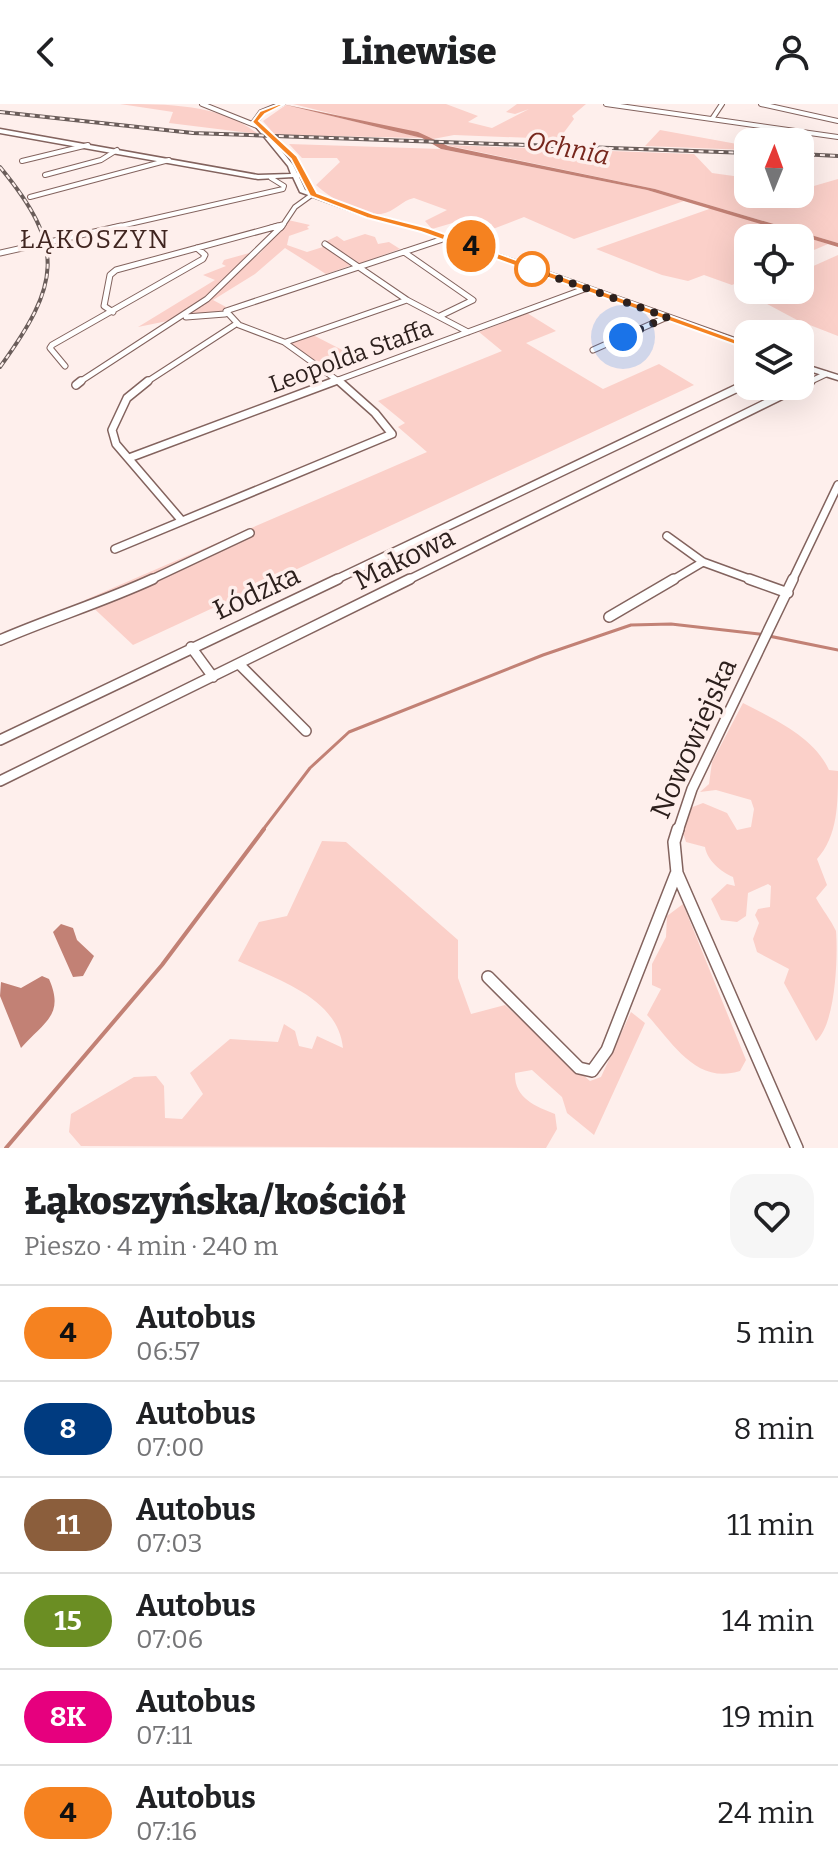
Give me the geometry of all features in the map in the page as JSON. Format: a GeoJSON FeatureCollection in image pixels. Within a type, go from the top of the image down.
{"type":"FeatureCollection","features":[{"type":"Feature","properties":{"kind":"street"},"geometry":{"type":"LineString","coordinates":[[202,104],[257,126],[273,141],[313,194]]}},
{"type":"Feature","properties":{"kind":"street"},"geometry":{"type":"LineString","coordinates":[[606,104],[838,137]]}},
{"type":"Feature","properties":{"kind":"street"},"geometry":{"type":"LineString","coordinates":[[712,119],[722,104]]}},
{"type":"Feature","properties":{"kind":"street"},"geometry":{"type":"LineString","coordinates":[[761,104],[838,121]]}},
{"type":"Feature","properties":{"kind":"street"},"geometry":{"type":"LineString","coordinates":[[243,118],[258,116],[278,105]]}},
{"type":"Feature","properties":{"kind":"street"},"geometry":{"type":"LineString","coordinates":[[257,126],[258,116]]}},
{"type":"Feature","properties":{"kind":"street"},"geometry":{"type":"LineString","coordinates":[[0,131],[271,178],[299,175]]}},
{"type":"Feature","properties":{"kind":"street"},"geometry":{"type":"LineString","coordinates":[[22,161],[88,145]]}},
{"type":"Feature","properties":{"kind":"street"},"geometry":{"type":"LineString","coordinates":[[45,175],[101,160],[117,150]]}},
{"type":"Feature","properties":{"kind":"street"},"geometry":{"type":"LineString","coordinates":[[30,197],[169,160]]}},
{"type":"Feature","properties":{"kind":"street"},"geometry":{"type":"LineString","coordinates":[[76,385],[207,299],[284,224],[302,196],[299,175]]}},
{"type":"Feature","properties":{"kind":"street"},"geometry":{"type":"LineString","coordinates":[[0,253],[283,189],[271,178]]}},
{"type":"Feature","properties":{"kind":"street"},"geometry":{"type":"LineString","coordinates":[[302,196],[313,194],[370,216],[446,238],[734,341]]}},
{"type":"Feature","properties":{"kind":"street"},"geometry":{"type":"LineString","coordinates":[[113,312],[104,306],[110,275],[272,225],[284,224]]}},
{"type":"Feature","properties":{"kind":"street"},"geometry":{"type":"LineString","coordinates":[[180,318],[222,314],[231,308],[446,238]]}},
{"type":"Feature","properties":{"kind":"street"},"geometry":{"type":"LineString","coordinates":[[325,244],[407,300],[468,332]]}},
{"type":"Feature","properties":{"kind":"street"},"geometry":{"type":"LineString","coordinates":[[65,366],[50,348],[52,345],[203,259],[205,255],[197,248]]}},
{"type":"Feature","properties":{"kind":"street"},"geometry":{"type":"LineString","coordinates":[[404,252],[473,300],[440,316]]}},
{"type":"Feature","properties":{"kind":"street","name":"Leopolda Staffa"},"geometry":{"type":"LineString","coordinates":[[129,458],[587,288]]}},
{"type":"Feature","properties":{"kind":"street"},"geometry":{"type":"LineString","coordinates":[[115,549],[393,431],[380,416],[286,342],[236,324],[209,306],[207,299]]}},
{"type":"Feature","properties":{"kind":"street"},"geometry":{"type":"LineString","coordinates":[[286,342],[407,300]]}},
{"type":"Feature","properties":{"kind":"street"},"geometry":{"type":"LineString","coordinates":[[593,350],[667,317]]}},
{"type":"Feature","properties":{"kind":"street"},"geometry":{"type":"LineString","coordinates":[[182,521],[112,435],[127,398],[236,324]]}},
{"type":"Feature","properties":{"kind":"street"},"geometry":{"type":"LineString","coordinates":[[814,370],[838,378]]}},
{"type":"Feature","properties":{"kind":"street","name":"Makowa"},"geometry":{"type":"LineString","coordinates":[[0,781],[826,374]]}},
{"type":"Feature","properties":{"kind":"street","name":"Łódzka"},"geometry":{"type":"LineString","coordinates":[[0,740],[734,390]]}},
{"type":"Feature","properties":{"kind":"street","name":"Nowowiejska"},"geometry":{"type":"LineString","coordinates":[[797,1148],[677,873],[674,842],[676,827],[838,485]]}},
{"type":"Feature","properties":{"kind":"street"},"geometry":{"type":"LineString","coordinates":[[0,640],[65,612],[97,604],[250,533]]}},
{"type":"Feature","properties":{"kind":"street"},"geometry":{"type":"LineString","coordinates":[[667,536],[703,562],[788,593]]}},
{"type":"Feature","properties":{"kind":"street"},"geometry":{"type":"LineString","coordinates":[[609,617],[703,562]]}},
{"type":"Feature","properties":{"kind":"street"},"geometry":{"type":"LineString","coordinates":[[191,647],[213,677]]}},
{"type":"Feature","properties":{"kind":"street"},"geometry":{"type":"LineString","coordinates":[[239,664],[306,731]]}},
{"type":"Feature","properties":{"kind":"street"},"geometry":{"type":"LineString","coordinates":[[488,977],[579,1068],[592,1071],[607,1050],[677,873]]}},
{"type":"Feature","properties":{"kind":"shaded area"},"geometry":{"type":"Polygon","coordinates":[[[120,104],[211,111],[244,124],[258,134],[169,123],[173,112],[120,104]]]}},
{"type":"Feature","properties":{"kind":"shaded area"},"geometry":{"type":"Polygon","coordinates":[[[282,104],[418,132],[448,146],[655,189],[774,224],[761,224],[647,190],[441,149],[422,138],[282,104]]]}},
{"type":"Feature","properties":{"kind":"shaded area"},"geometry":{"type":"Polygon","coordinates":[[[293,104],[446,104],[478,116],[468,122],[492,128],[529,109],[515,114],[506,112],[517,104],[586,104],[572,116],[574,119],[559,139],[454,135],[433,139],[293,104]]]}},
{"type":"Feature","properties":{"kind":"shaded area"},"geometry":{"type":"Polygon","coordinates":[[[286,105],[423,138],[275,135],[263,121],[286,105]]]}},
{"type":"Feature","properties":{"kind":"shaded area"},"geometry":{"type":"Polygon","coordinates":[[[660,130],[734,143],[734,149],[645,146],[660,130]]]}},
{"type":"Feature","properties":{"kind":"shaded area"},"geometry":{"type":"Polygon","coordinates":[[[289,144],[441,149],[647,190],[684,201],[574,239],[524,217],[485,232],[456,222],[432,229],[425,221],[447,210],[414,198],[381,214],[355,209],[316,185],[340,162],[337,158],[302,158],[289,144]]]}},
{"type":"Feature","properties":{"kind":"shaded area"},"geometry":{"type":"Polygon","coordinates":[[[446,145],[694,154],[712,173],[734,176],[734,208],[814,208],[814,186],[838,179],[838,243],[814,236],[814,224],[774,224],[655,189],[446,145]]]}},
{"type":"Feature","properties":{"kind":"shaded area"},"geometry":{"type":"Polygon","coordinates":[[[712,208],[764,224],[734,224],[732,285],[704,275],[688,281],[662,275],[596,249],[712,208]]]}},
{"type":"Feature","properties":{"kind":"shaded area"},"geometry":{"type":"Polygon","coordinates":[[[288,220],[310,225],[307,227],[309,229],[289,236],[287,245],[307,252],[326,246],[352,265],[326,274],[285,248],[255,274],[213,300],[226,307],[220,313],[187,316],[261,252],[288,220]]]}},
{"type":"Feature","properties":{"kind":"shaded area"},"geometry":{"type":"Polygon","coordinates":[[[365,234],[375,237],[378,244],[389,242],[400,249],[359,264],[325,242],[337,236],[344,241],[365,234]]]}},
{"type":"Feature","properties":{"kind":"shaded area"},"geometry":{"type":"Polygon","coordinates":[[[814,236],[838,243],[838,247],[814,240],[814,236]]]}},
{"type":"Feature","properties":{"kind":"shaded area"},"geometry":{"type":"Polygon","coordinates":[[[814,240],[828,244],[814,250],[814,240]]]}},
{"type":"Feature","properties":{"kind":"shaded area"},"geometry":{"type":"Polygon","coordinates":[[[253,252],[205,299],[177,319],[138,327],[215,280],[203,275],[226,266],[222,264],[224,260],[253,252]]]}},
{"type":"Feature","properties":{"kind":"shaded area"},"geometry":{"type":"Polygon","coordinates":[[[838,255],[838,336],[814,327],[814,320],[797,320],[767,304],[814,304],[814,266],[838,255]]]}},
{"type":"Feature","properties":{"kind":"shaded area"},"geometry":{"type":"Polygon","coordinates":[[[527,313],[556,331],[526,343],[603,389],[659,364],[694,385],[133,645],[85,600],[427,452],[398,427],[405,423],[378,401],[502,351],[479,332],[527,313]]]}},
{"type":"Feature","properties":{"kind":"shaded area"},"geometry":{"type":"Polygon","coordinates":[[[313,335],[350,354],[320,366],[289,342],[313,335]]]}},
{"type":"Feature","properties":{"kind":"shaded area"},"geometry":{"type":"Polygon","coordinates":[[[743,703],[792,730],[814,748],[829,770],[838,771],[833,829],[817,859],[827,885],[816,898],[836,931],[836,972],[828,1020],[816,1041],[784,983],[789,969],[757,952],[753,939],[759,923],[755,915],[758,909],[770,907],[771,886],[768,884],[748,893],[746,916],[737,922],[721,920],[711,899],[727,884],[735,886],[733,877],[715,865],[705,847],[686,842],[683,833],[690,808],[703,803],[727,813],[737,830],[751,827],[754,809],[751,800],[716,790],[700,792],[709,784],[712,762],[743,703]]]}},
{"type":"Feature","properties":{"kind":"shaded area"},"geometry":{"type":"Polygon","coordinates":[[[322,841],[346,842],[458,940],[458,978],[471,1014],[505,1005],[590,1081],[601,1077],[631,1012],[645,1023],[594,1135],[567,1113],[562,1097],[532,1070],[515,1073],[516,1082],[527,1100],[555,1114],[557,1129],[546,1148],[81,1146],[69,1132],[71,1114],[134,1077],[156,1076],[164,1086],[165,1118],[182,1119],[203,1094],[190,1073],[230,1039],[278,1042],[284,1024],[295,1031],[299,1046],[312,1049],[317,1036],[343,1048],[339,1031],[318,1004],[304,993],[238,961],[259,922],[287,916],[322,841]]]}},
{"type":"Feature","properties":{"kind":"shaded area"},"geometry":{"type":"Polygon","coordinates":[[[683,904],[746,1060],[740,1071],[724,1074],[698,1067],[676,1049],[647,1015],[661,989],[652,985],[652,964],[666,937],[667,916],[683,904]]]}},
{"type":"Feature","properties":{"kind":"shaded area"},"geometry":{"type":"Polygon","coordinates":[[[61,924],[73,928],[77,940],[94,956],[83,976],[73,977],[53,932],[61,924]]]}},
{"type":"Feature","properties":{"kind":"shaded area"},"geometry":{"type":"Polygon","coordinates":[[[42,976],[49,979],[53,991],[53,1010],[21,1048],[0,996],[1,982],[21,988],[42,976]]]}},
{"type":"Feature","properties":{"kind":"waterway"},"geometry":{"type":"LineString","coordinates":[[262,831],[310,768],[349,732],[543,655],[631,625],[671,624],[759,634],[838,650]]}},
{"type":"Feature","properties":{"kind":"waterway"},"geometry":{"type":"LineString","coordinates":[[6,1148],[162,965],[264,829]]}},
{"type":"Feature","properties":{"kind":"railway"},"geometry":{"type":"LineString","coordinates":[[0,112],[193,133],[734,152]]}},
{"type":"Feature","properties":{"kind":"railway"},"geometry":{"type":"LineString","coordinates":[[814,155],[838,156]]}},
{"type":"Feature","properties":{"kind":"railway"},"geometry":{"type":"LineString","coordinates":[[0,167],[37,221],[48,266],[44,289],[35,312],[0,367]]}},
{"type":"Feature","properties":{"kind":"bus line","name":"4"},"geometry":{"type":"LineString","coordinates":[[281,104],[262,112],[255,122],[295,158],[313,194],[370,216],[425,230],[734,341]]}},
{"type":"Feature","properties":{"kind":"district","name":"ŁĄKOSZYN"},"geometry":{"type":"Point","coordinates":[95,239]}},
{"type":"Feature","properties":{"kind":"route"},"geometry":{"type":"LineString","coordinates":[[532,269],[667,317],[623,337]]}},
{"type":"Feature","properties":{"kind":"water label","name":"Ochnia"},"geometry":{"type":"Point","coordinates":[568,148]}}]}
